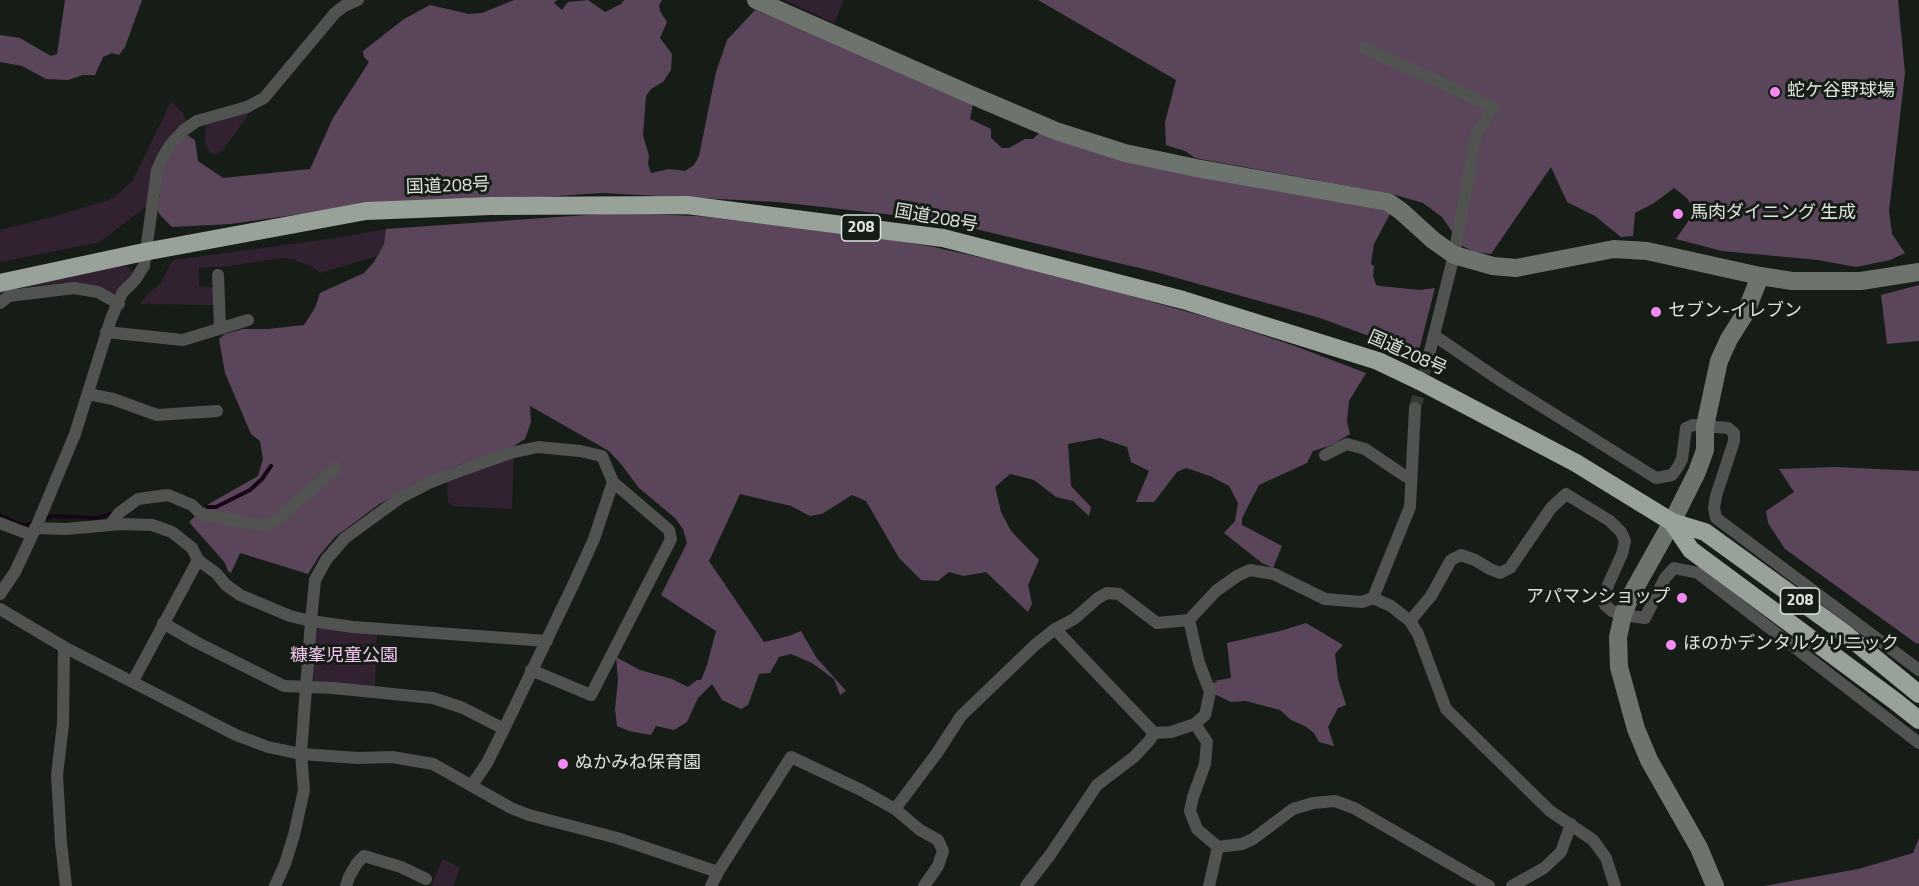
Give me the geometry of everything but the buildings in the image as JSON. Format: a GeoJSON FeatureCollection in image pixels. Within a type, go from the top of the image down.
{"type":"FeatureCollection","features":[{"type":"Feature","properties":{"kind":"highway","name":"国道208号"},"geometry":{"type":"LineString","coordinates":[[0,283],[144,252],[366,211],[491,206],[687,205],[943,238],[1183,300],[1378,361],[1576,463],[1672,522],[1705,532],[1843,632],[1919,694]]}},
{"type":"Feature","properties":{"kind":"highway","name":"国道208号"},"geometry":{"type":"LineString","coordinates":[[1672,522],[1691,550],[1919,720]]}},
{"type":"Feature","properties":{"kind":"street"},"geometry":{"type":"LineString","coordinates":[[0,594],[15,572],[75,434],[106,332],[122,293],[135,280],[144,266],[144,252],[158,170],[171,144],[184,130],[197,121],[247,107],[264,98],[335,13],[358,0]]}},
{"type":"Feature","properties":{"kind":"street"},"geometry":{"type":"LineString","coordinates":[[756,0],[969,94],[1066,134],[1125,153],[1388,202],[1454,255],[1493,266],[1516,268],[1614,249],[1636,250],[1792,281],[1861,281],[1919,272]]}},
{"type":"Feature","properties":{"kind":"street"},"geometry":{"type":"LineString","coordinates":[[1365,48],[1493,107],[1476,135],[1454,255],[1429,355]]}},
{"type":"Feature","properties":{"kind":"street"},"geometry":{"type":"LineString","coordinates":[[218,275],[220,328]]}},
{"type":"Feature","properties":{"kind":"street"},"geometry":{"type":"LineString","coordinates":[[1715,886],[1699,848],[1649,760],[1636,729],[1618,667],[1618,637],[1630,597],[1672,522],[1705,450],[1705,426],[1719,360],[1746,312],[1760,276]]}},
{"type":"Feature","properties":{"kind":"street"},"geometry":{"type":"LineString","coordinates":[[0,303],[9,296],[74,288],[98,292],[119,304]]}},
{"type":"Feature","properties":{"kind":"street"},"geometry":{"type":"LineString","coordinates":[[106,332],[183,340],[248,320]]}},
{"type":"Feature","properties":{"kind":"street"},"geometry":{"type":"LineString","coordinates":[[1435,336],[1501,381],[1656,478],[1672,475],[1678,467],[1682,459],[1686,428],[1693,425],[1728,428],[1734,433],[1734,441],[1716,496],[1714,508],[1716,518],[1919,669]]}},
{"type":"Feature","properties":{"kind":"street"},"geometry":{"type":"LineString","coordinates":[[88,394],[112,399],[157,415],[217,411]]}},
{"type":"Feature","properties":{"kind":"street"},"geometry":{"type":"LineString","coordinates":[[1373,598],[1410,507],[1415,408]]}},
{"type":"Feature","properties":{"kind":"street"},"geometry":{"type":"LineString","coordinates":[[1325,455],[1347,444],[1365,449],[1411,478]]}},
{"type":"Feature","properties":{"kind":"street"},"geometry":{"type":"LineString","coordinates":[[275,886],[294,835],[304,790],[301,754],[311,621],[315,580],[326,560],[345,538],[400,498],[429,483],[510,453],[538,447],[580,451],[602,456],[613,482],[669,530],[671,539],[591,695],[531,670]]}},
{"type":"Feature","properties":{"kind":"street"},"geometry":{"type":"LineString","coordinates":[[111,525],[119,513],[138,499],[168,495],[192,505],[201,514],[265,526],[274,522],[336,468]]}},
{"type":"Feature","properties":{"kind":"street"},"geometry":{"type":"LineString","coordinates":[[472,785],[487,763],[547,641],[594,539],[613,482]]}},
{"type":"Feature","properties":{"kind":"street"},"geometry":{"type":"LineString","coordinates":[[1410,621],[1431,596],[1451,560],[1461,555],[1500,573],[1510,568],[1551,508],[1566,494],[1610,521],[1621,532],[1624,541],[1622,554],[1608,585],[1605,605],[1612,611],[1645,618],[1665,578],[1674,568],[1698,573],[1919,743]]}},
{"type":"Feature","properties":{"kind":"street"},"geometry":{"type":"LineString","coordinates":[[0,523],[35,529],[152,525],[172,532],[192,548],[198,560],[240,595],[291,616],[311,621],[364,628],[547,641]]}},
{"type":"Feature","properties":{"kind":"street"},"geometry":{"type":"LineString","coordinates":[[133,681],[198,560]]}},
{"type":"Feature","properties":{"kind":"street"},"geometry":{"type":"LineString","coordinates":[[895,809],[937,753],[961,716],[1035,645],[1107,593],[1119,594],[1157,623],[1189,620],[1216,591],[1250,570],[1274,574],[1325,599],[1362,602],[1373,598],[1391,606],[1410,621],[1418,634],[1446,709],[1550,811],[1593,840],[1606,858],[1615,886]]}},
{"type":"Feature","properties":{"kind":"street"},"geometry":{"type":"LineString","coordinates":[[0,609],[64,647],[236,735],[268,747],[301,754],[358,758],[392,757],[433,764],[511,808],[529,815],[617,838],[718,872]]}},
{"type":"Feature","properties":{"kind":"street"},"geometry":{"type":"LineString","coordinates":[[1055,629],[1154,733],[1170,732],[1195,724],[1205,715],[1210,692],[1199,663],[1189,620]]}},
{"type":"Feature","properties":{"kind":"street"},"geometry":{"type":"LineString","coordinates":[[163,623],[284,686],[333,688],[434,698],[473,712],[504,729]]}},
{"type":"Feature","properties":{"kind":"street"},"geometry":{"type":"LineString","coordinates":[[64,647],[63,724],[57,776],[66,886]]}},
{"type":"Feature","properties":{"kind":"street"},"geometry":{"type":"LineString","coordinates":[[1195,724],[1207,742],[1205,764],[1190,811],[1197,829],[1218,847],[1242,844],[1253,839],[1293,809],[1313,803],[1335,801],[1354,808],[1490,886]]}},
{"type":"Feature","properties":{"kind":"street"},"geometry":{"type":"LineString","coordinates":[[1026,886],[1050,855],[1097,785],[1134,757],[1154,733]]}},
{"type":"Feature","properties":{"kind":"street"},"geometry":{"type":"LineString","coordinates":[[711,886],[791,757],[895,809],[920,830],[938,840],[943,851],[938,866],[924,886]]}},
{"type":"Feature","properties":{"kind":"street"},"geometry":{"type":"LineString","coordinates":[[1512,886],[1544,868],[1561,852],[1571,824]]}},
{"type":"Feature","properties":{"kind":"street"},"geometry":{"type":"LineString","coordinates":[[1209,886],[1218,847]]}},
{"type":"Feature","properties":{"kind":"street"},"geometry":{"type":"LineString","coordinates":[[346,886],[357,863],[364,856],[401,867],[426,879]]}},
{"type":"Feature","properties":{"kind":"green space"},"geometry":{"type":"Polygon","coordinates":[[[784,0],[844,0],[834,23],[784,0]]]}},
{"type":"Feature","properties":{"kind":"green space"},"geometry":{"type":"Polygon","coordinates":[[[171,102],[183,113],[186,121],[175,131],[155,162],[146,206],[100,242],[0,262],[0,230],[114,198],[133,180],[171,102]]]}},
{"type":"Feature","properties":{"kind":"green space"},"geometry":{"type":"Polygon","coordinates":[[[251,111],[223,150],[216,155],[209,152],[205,143],[206,125],[251,111]]]}},
{"type":"Feature","properties":{"kind":"green space"},"geometry":{"type":"Polygon","coordinates":[[[386,229],[384,244],[377,256],[320,273],[313,267],[294,259],[281,258],[199,268],[199,286],[218,288],[214,305],[140,304],[161,283],[174,260],[386,229]]]}},
{"type":"Feature","properties":{"kind":"green space"},"geometry":{"type":"Polygon","coordinates":[[[123,264],[132,270],[132,274],[115,292],[110,301],[74,284],[61,283],[11,289],[0,295],[0,285],[123,264]]]}},
{"type":"Feature","properties":{"kind":"green space"},"geometry":{"type":"Polygon","coordinates":[[[514,453],[512,509],[453,506],[448,502],[447,480],[514,453]]]}},
{"type":"Feature","properties":{"kind":"green space","name":"糠峯児童公園"},"geometry":{"type":"Polygon","coordinates":[[[312,628],[377,631],[375,687],[315,682],[311,673],[312,628]]]}},
{"type":"Feature","properties":{"kind":"green space"},"geometry":{"type":"Polygon","coordinates":[[[443,859],[460,868],[453,886],[431,886],[443,859]]]}},
{"type":"Feature","properties":{"kind":"shaded area"},"geometry":{"type":"Polygon","coordinates":[[[65,0],[142,0],[125,47],[119,55],[112,53],[103,57],[95,75],[83,75],[68,80],[46,79],[22,66],[0,62],[0,35],[20,38],[51,56],[57,54],[65,0]]]}},
{"type":"Feature","properties":{"kind":"shaded area"},"geometry":{"type":"Polygon","coordinates":[[[514,0],[557,0],[554,3],[562,10],[568,2],[588,0],[605,12],[624,0],[662,0],[659,5],[660,11],[667,22],[660,38],[672,54],[671,70],[663,82],[651,89],[646,96],[643,135],[651,173],[669,169],[685,171],[694,165],[699,156],[716,72],[727,40],[755,10],[971,97],[973,104],[970,119],[991,129],[991,138],[1002,148],[1009,148],[1025,139],[1033,139],[1043,129],[1307,190],[1391,212],[1374,244],[1371,264],[1374,266],[1373,276],[1376,285],[1380,286],[1420,290],[1435,288],[1418,354],[1320,318],[1152,271],[938,220],[778,202],[601,193],[301,214],[231,224],[172,227],[157,210],[160,177],[168,155],[187,135],[195,140],[198,161],[223,178],[310,169],[333,118],[369,62],[364,57],[363,51],[404,19],[430,5],[469,14],[482,13],[514,0]]]}},
{"type":"Feature","properties":{"kind":"shaded area"},"geometry":{"type":"Polygon","coordinates":[[[1038,0],[1898,0],[1905,73],[1889,211],[1892,234],[1905,253],[1890,260],[1856,267],[1818,260],[1722,251],[1676,239],[1695,211],[1687,198],[1674,188],[1654,203],[1635,213],[1633,236],[1621,237],[1595,216],[1567,202],[1551,167],[1491,254],[1475,252],[1462,246],[1442,217],[1423,203],[1392,194],[1195,158],[1185,151],[1166,145],[1165,122],[1176,80],[1038,0]]]}},
{"type":"Feature","properties":{"kind":"shaded area"},"geometry":{"type":"Polygon","coordinates":[[[615,213],[698,216],[868,236],[934,247],[1045,272],[1217,320],[1366,373],[1349,401],[1347,422],[1350,434],[1332,445],[1313,451],[1307,463],[1259,485],[1242,518],[1242,525],[1282,546],[1273,568],[1262,563],[1224,533],[1235,521],[1238,503],[1229,486],[1210,476],[1186,468],[1177,472],[1154,502],[1136,502],[1149,471],[1131,462],[1127,447],[1100,438],[1068,444],[1071,486],[1091,507],[1089,516],[1073,501],[1056,497],[1034,480],[1010,474],[995,487],[1001,512],[1011,531],[1039,560],[1028,585],[1032,604],[1028,612],[986,572],[964,576],[949,572],[938,581],[921,580],[899,558],[866,501],[852,495],[822,514],[810,516],[791,506],[740,494],[709,561],[764,642],[801,631],[816,657],[846,691],[840,695],[834,679],[812,663],[791,654],[779,657],[770,673],[759,674],[748,705],[741,709],[722,700],[712,684],[698,698],[687,722],[674,730],[656,726],[651,735],[617,726],[616,657],[640,670],[672,679],[688,687],[697,680],[701,680],[716,631],[661,595],[687,543],[683,529],[675,518],[639,488],[609,451],[530,406],[531,422],[525,439],[512,447],[461,464],[411,486],[378,505],[335,537],[308,574],[240,553],[231,573],[228,571],[225,563],[189,522],[207,505],[258,476],[263,459],[260,441],[251,434],[225,373],[219,339],[225,334],[243,329],[304,325],[315,308],[320,293],[364,273],[374,262],[384,244],[386,229],[615,213]]]}},
{"type":"Feature","properties":{"kind":"shaded area"},"geometry":{"type":"Polygon","coordinates":[[[1919,285],[1919,341],[1887,344],[1881,295],[1919,285]]]}},
{"type":"Feature","properties":{"kind":"shaded area"},"geometry":{"type":"Polygon","coordinates":[[[1836,467],[1919,471],[1919,643],[1917,644],[1785,549],[1768,523],[1766,511],[1794,492],[1779,469],[1836,467]]]}},
{"type":"Feature","properties":{"kind":"shaded area"},"geometry":{"type":"Polygon","coordinates":[[[1306,623],[1343,645],[1335,654],[1338,679],[1346,705],[1338,708],[1328,727],[1334,746],[1319,742],[1314,733],[1291,720],[1280,710],[1246,701],[1231,702],[1210,692],[1209,684],[1219,681],[1213,681],[1231,678],[1227,643],[1306,623]]]}},
{"type":"Feature","properties":{"kind":"shaded area"},"geometry":{"type":"Polygon","coordinates":[[[1919,838],[1919,886],[1764,886],[1858,869],[1913,853],[1919,838]]]}},
{"type":"Feature","properties":{"kind":"waterway"},"geometry":{"type":"LineString","coordinates":[[207,507],[216,507],[250,490],[271,466]]}},
{"type":"Feature","properties":{"kind":"waterway"},"geometry":{"type":"LineString","coordinates":[[43,519],[52,516],[96,518],[115,513]]}},
{"type":"Feature","properties":{"kind":"waterway"},"geometry":{"type":"LineString","coordinates":[[0,515],[23,526],[36,522]]}},
{"type":"Feature","properties":{"kind":"tunnel"},"geometry":{"type":"LineString","coordinates":[[1415,408],[1429,355]]}},
{"type":"Feature","properties":{"kind":"place","name":"蛇ケ谷野球場"},"geometry":{"type":"Point","coordinates":[1775,92]}},
{"type":"Feature","properties":{"kind":"place","name":"馬肉ダイニング 生成"},"geometry":{"type":"Point","coordinates":[1678,214]}},
{"type":"Feature","properties":{"kind":"place","name":"セブン-イレブン"},"geometry":{"type":"Point","coordinates":[1656,312]}},
{"type":"Feature","properties":{"kind":"place","name":"アパマンショップ"},"geometry":{"type":"Point","coordinates":[1682,598]}},
{"type":"Feature","properties":{"kind":"place","name":"ほのかデンタルクリニック"},"geometry":{"type":"Point","coordinates":[1671,645]}},
{"type":"Feature","properties":{"kind":"place","name":"ぬかみね保育園"},"geometry":{"type":"Point","coordinates":[563,764]}}]}
